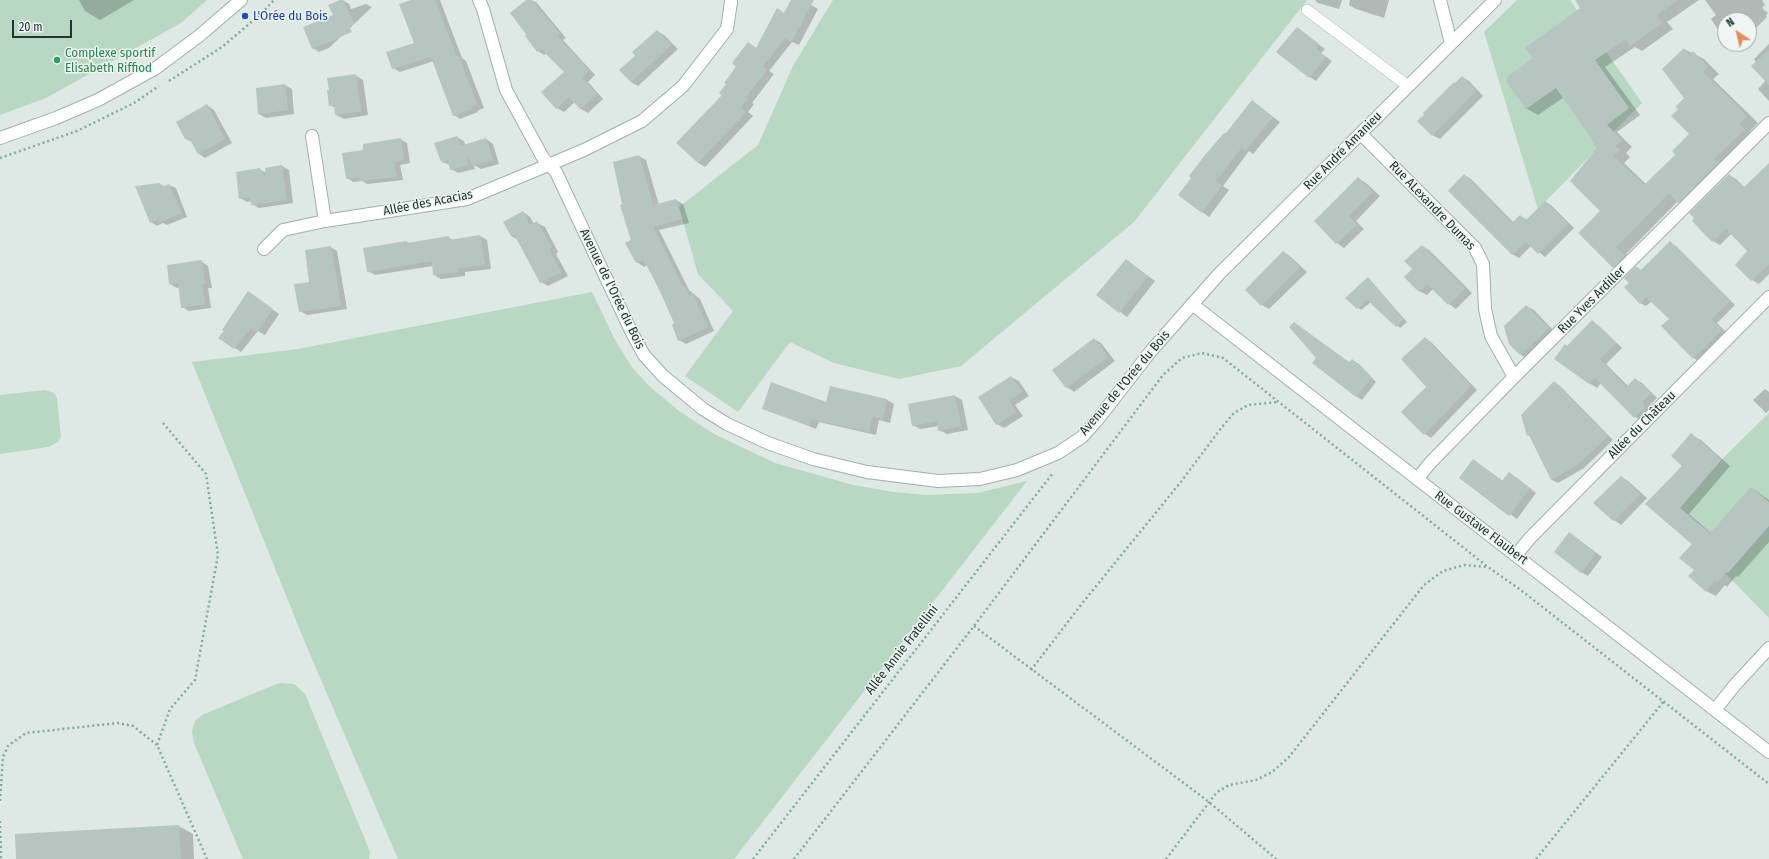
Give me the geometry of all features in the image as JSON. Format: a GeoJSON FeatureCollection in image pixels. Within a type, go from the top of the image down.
{"type":"FeatureCollection","features":[{"type":"Feature","properties":{"kind":"street"},"geometry":{"type":"LineString","coordinates":[[0,138],[56,118],[98,100],[156,68],[199,36],[241,0]]}},
{"type":"Feature","properties":{"kind":"street","name":"Avenue de l'Orée du Bois"},"geometry":{"type":"LineString","coordinates":[[479,0],[506,90],[525,126],[549,165],[556,172],[632,333],[644,355],[682,394],[703,410],[768,443],[813,459],[867,472],[938,481],[980,478],[1017,470],[1058,453],[1082,437],[1098,419],[1151,351],[1192,304]]}},
{"type":"Feature","properties":{"kind":"street"},"geometry":{"type":"LineString","coordinates":[[1440,0],[1451,43]]}},
{"type":"Feature","properties":{"kind":"street","name":"Rue André Amanieu"},"geometry":{"type":"LineString","coordinates":[[1192,304],[1218,274],[1495,0]]}},
{"type":"Feature","properties":{"kind":"street","name":"Allée des Acacias"},"geometry":{"type":"LineString","coordinates":[[264,249],[283,230],[325,221],[467,199],[549,165],[642,122],[684,86],[727,29],[731,2]]}},
{"type":"Feature","properties":{"kind":"street","name":"Rue Yves Ardiller"},"geometry":{"type":"LineString","coordinates":[[1417,479],[1431,462],[1514,377],[1769,123]]}},
{"type":"Feature","properties":{"kind":"street","name":"Rue ALexandre Dumas"},"geometry":{"type":"LineString","coordinates":[[1361,134],[1475,248],[1483,264],[1485,309],[1491,336],[1514,377]]}},
{"type":"Feature","properties":{"kind":"street"},"geometry":{"type":"LineString","coordinates":[[312,136],[325,221]]}},
{"type":"Feature","properties":{"kind":"street","name":"Allée du Château"},"geometry":{"type":"LineString","coordinates":[[1516,555],[1530,538],[1769,297]]}},
{"type":"Feature","properties":{"kind":"street","name":"Rue Gustave Flaubert"},"geometry":{"type":"LineString","coordinates":[[1192,304],[1769,752]]}},
{"type":"Feature","properties":{"kind":"street"},"geometry":{"type":"LineString","coordinates":[[1715,710],[1734,686],[1769,648]]}},
{"type":"Feature","properties":{"kind":"lane"},"geometry":{"type":"LineString","coordinates":[[1307,10],[1408,86]]}},
{"type":"Feature","properties":{"kind":"path"},"geometry":{"type":"LineString","coordinates":[[794,859],[974,626],[1163,375],[1182,358],[1202,353],[1223,358],[1488,567],[1664,701],[1769,784]]}},
{"type":"Feature","properties":{"kind":"path"},"geometry":{"type":"LineString","coordinates":[[1031,670],[1234,413],[1248,405],[1278,402]]}},
{"type":"Feature","properties":{"kind":"path"},"geometry":{"type":"LineString","coordinates":[[157,745],[170,709],[195,680],[218,555],[206,474],[163,423]]}},
{"type":"Feature","properties":{"kind":"path","name":"Allée Annie Fratellini"},"geometry":{"type":"LineString","coordinates":[[753,859],[1062,461],[1058,453]]}},
{"type":"Feature","properties":{"kind":"path"},"geometry":{"type":"LineString","coordinates":[[1166,859],[1217,792],[1229,785],[1256,780],[1272,772],[1289,757],[1424,585],[1443,571],[1464,565],[1488,567]]}},
{"type":"Feature","properties":{"kind":"path"},"geometry":{"type":"LineString","coordinates":[[974,626],[1209,802],[1276,859]]}},
{"type":"Feature","properties":{"kind":"path"},"geometry":{"type":"LineString","coordinates":[[1536,859],[1664,701]]}},
{"type":"Feature","properties":{"kind":"path"},"geometry":{"type":"LineString","coordinates":[[0,801],[3,757],[8,746],[26,733],[118,723],[133,726],[157,745],[207,859]]}},
{"type":"Feature","properties":{"kind":"path"},"geometry":{"type":"LineString","coordinates":[[0,821],[1,859]]}},
{"type":"Feature","properties":{"kind":"green space","name":"Complexe sportif Elisabeth Riffiod"},"geometry":{"type":"Polygon","coordinates":[[[0,0],[207,0],[181,23],[46,98],[0,115],[0,0]]]}},
{"type":"Feature","properties":{"kind":"green space"},"geometry":{"type":"Polygon","coordinates":[[[833,0],[1307,0],[1134,222],[961,366],[899,379],[834,363],[790,342],[738,412],[685,376],[733,311],[698,274],[679,207],[758,145],[793,66],[833,0]]]}},
{"type":"Feature","properties":{"kind":"green space"},"geometry":{"type":"Polygon","coordinates":[[[1517,0],[1570,0],[1642,103],[1538,209],[1484,32],[1517,0]]]}},
{"type":"Feature","properties":{"kind":"green space"},"geometry":{"type":"Polygon","coordinates":[[[592,292],[614,338],[631,366],[648,385],[679,411],[714,434],[775,463],[853,485],[894,492],[925,495],[977,493],[1027,481],[734,859],[398,859],[306,645],[192,362],[298,349],[592,292]]]}},
{"type":"Feature","properties":{"kind":"green space"},"geometry":{"type":"Polygon","coordinates":[[[45,390],[54,393],[57,398],[61,437],[58,442],[48,447],[0,454],[0,395],[45,390]]]}},
{"type":"Feature","properties":{"kind":"green space"},"geometry":{"type":"Polygon","coordinates":[[[1769,413],[1769,618],[1725,573],[1651,509],[1692,494],[1721,460],[1769,413]]]}},
{"type":"Feature","properties":{"kind":"green space"},"geometry":{"type":"Polygon","coordinates":[[[279,683],[294,684],[305,694],[370,852],[369,859],[243,859],[194,743],[192,731],[195,721],[202,715],[279,683]]]}},
{"type":"Feature","properties":{"kind":"building"},"geometry":{"type":"Polygon","coordinates":[[[343,0],[354,23],[349,27],[352,32],[312,49],[303,27],[333,15],[328,5],[343,0]]]}},
{"type":"Feature","properties":{"kind":"building"},"geometry":{"type":"Polygon","coordinates":[[[411,0],[435,0],[457,57],[459,56],[477,104],[471,107],[472,109],[453,116],[431,57],[392,69],[386,52],[414,43],[399,4],[411,0]]]}},
{"type":"Feature","properties":{"kind":"building"},"geometry":{"type":"Polygon","coordinates":[[[526,0],[532,0],[560,34],[557,36],[589,70],[582,78],[597,94],[580,109],[569,97],[556,109],[541,92],[564,72],[541,49],[537,52],[525,36],[526,34],[510,13],[526,0]]]}},
{"type":"Feature","properties":{"kind":"building"},"geometry":{"type":"Polygon","coordinates":[[[791,0],[814,0],[791,42],[785,38],[763,66],[767,70],[745,98],[748,99],[741,107],[746,112],[698,163],[676,143],[722,95],[719,93],[726,84],[724,83],[736,67],[732,63],[748,42],[756,48],[777,8],[784,13],[791,0]]]}},
{"type":"Feature","properties":{"kind":"building"},"geometry":{"type":"Polygon","coordinates":[[[1575,0],[1678,0],[1657,15],[1662,23],[1630,46],[1626,39],[1595,60],[1629,108],[1607,125],[1622,140],[1615,146],[1620,150],[1613,156],[1644,185],[1675,155],[1672,151],[1689,134],[1671,116],[1678,109],[1675,107],[1684,98],[1662,69],[1684,48],[1689,55],[1693,51],[1708,67],[1703,72],[1747,116],[1739,124],[1745,129],[1714,159],[1718,163],[1678,203],[1669,193],[1616,247],[1625,256],[1613,268],[1578,233],[1600,211],[1570,181],[1596,149],[1591,138],[1556,88],[1526,109],[1507,83],[1507,77],[1533,58],[1525,48],[1580,8],[1575,0]]]}},
{"type":"Feature","properties":{"kind":"building"},"geometry":{"type":"Polygon","coordinates":[[[1297,27],[1319,44],[1316,48],[1326,57],[1309,78],[1276,52],[1297,27]]]}},
{"type":"Feature","properties":{"kind":"building"},"geometry":{"type":"Polygon","coordinates":[[[657,30],[671,45],[631,82],[619,70],[635,56],[632,52],[657,30]]]}},
{"type":"Feature","properties":{"kind":"building"},"geometry":{"type":"Polygon","coordinates":[[[1769,50],[1769,85],[1751,66],[1769,50]]]}},
{"type":"Feature","properties":{"kind":"building"},"geometry":{"type":"Polygon","coordinates":[[[356,74],[361,111],[335,115],[334,105],[329,106],[327,78],[356,74]]]}},
{"type":"Feature","properties":{"kind":"building"},"geometry":{"type":"Polygon","coordinates":[[[1462,76],[1476,91],[1432,136],[1417,121],[1454,82],[1455,83],[1462,76]]]}},
{"type":"Feature","properties":{"kind":"building"},"geometry":{"type":"Polygon","coordinates":[[[285,84],[288,110],[258,114],[256,88],[285,84]]]}},
{"type":"Feature","properties":{"kind":"building"},"geometry":{"type":"Polygon","coordinates":[[[1252,100],[1273,117],[1245,151],[1242,147],[1216,181],[1222,185],[1202,213],[1178,195],[1191,178],[1189,176],[1205,155],[1224,133],[1226,133],[1252,100]]]}},
{"type":"Feature","properties":{"kind":"building"},"geometry":{"type":"Polygon","coordinates":[[[207,104],[225,139],[198,154],[189,138],[185,139],[176,122],[207,104]]]}},
{"type":"Feature","properties":{"kind":"building"},"geometry":{"type":"Polygon","coordinates":[[[457,136],[460,146],[486,138],[493,160],[473,165],[466,155],[468,165],[450,170],[448,160],[441,162],[434,143],[457,136]]]}},
{"type":"Feature","properties":{"kind":"building"},"geometry":{"type":"Polygon","coordinates":[[[401,138],[404,160],[394,162],[397,177],[360,181],[359,177],[346,179],[342,153],[363,150],[363,144],[401,138]]]}},
{"type":"Feature","properties":{"kind":"building"},"geometry":{"type":"Polygon","coordinates":[[[639,155],[653,205],[676,199],[682,219],[653,227],[683,287],[685,286],[689,295],[693,294],[708,327],[678,341],[672,325],[674,323],[656,282],[643,260],[636,263],[625,243],[631,240],[620,205],[622,204],[613,162],[639,155]]]}},
{"type":"Feature","properties":{"kind":"building"},"geometry":{"type":"Polygon","coordinates":[[[1769,163],[1769,264],[1751,281],[1735,265],[1747,251],[1726,229],[1712,242],[1692,221],[1694,218],[1689,213],[1729,174],[1743,188],[1769,163]]]}},
{"type":"Feature","properties":{"kind":"building"},"geometry":{"type":"Polygon","coordinates":[[[282,165],[287,200],[251,205],[250,197],[239,199],[236,172],[260,168],[266,179],[265,168],[282,165]]]}},
{"type":"Feature","properties":{"kind":"building"},"geometry":{"type":"Polygon","coordinates":[[[1464,174],[1512,223],[1520,215],[1526,220],[1545,201],[1568,224],[1538,254],[1526,242],[1512,255],[1448,191],[1464,174]]]}},
{"type":"Feature","properties":{"kind":"building"},"geometry":{"type":"Polygon","coordinates":[[[1358,177],[1373,192],[1349,216],[1357,225],[1336,244],[1314,221],[1358,177]]]}},
{"type":"Feature","properties":{"kind":"building"},"geometry":{"type":"Polygon","coordinates":[[[160,183],[162,187],[169,184],[182,213],[160,222],[158,219],[150,223],[135,186],[160,183]]]}},
{"type":"Feature","properties":{"kind":"building"},"geometry":{"type":"Polygon","coordinates":[[[523,211],[530,225],[537,221],[552,248],[549,249],[561,272],[540,283],[514,234],[511,236],[503,222],[523,211]]]}},
{"type":"Feature","properties":{"kind":"building"},"geometry":{"type":"Polygon","coordinates":[[[480,235],[485,265],[458,268],[459,272],[433,275],[432,261],[367,272],[363,248],[449,236],[449,240],[480,235]]]}},
{"type":"Feature","properties":{"kind":"building"},"geometry":{"type":"Polygon","coordinates":[[[1670,241],[1730,301],[1711,319],[1722,330],[1693,359],[1661,326],[1669,319],[1646,297],[1640,304],[1624,287],[1629,283],[1624,278],[1636,266],[1641,270],[1670,241]]]}},
{"type":"Feature","properties":{"kind":"building"},"geometry":{"type":"Polygon","coordinates":[[[1422,245],[1465,289],[1448,305],[1427,284],[1419,292],[1404,277],[1412,269],[1404,261],[1422,245]]]}},
{"type":"Feature","properties":{"kind":"building"},"geometry":{"type":"Polygon","coordinates":[[[331,246],[341,306],[299,312],[294,284],[309,282],[305,250],[331,246]]]}},
{"type":"Feature","properties":{"kind":"building"},"geometry":{"type":"Polygon","coordinates":[[[1283,251],[1300,267],[1261,306],[1245,290],[1283,251]]]}},
{"type":"Feature","properties":{"kind":"building"},"geometry":{"type":"Polygon","coordinates":[[[1126,259],[1148,276],[1119,313],[1096,295],[1126,259]]]}},
{"type":"Feature","properties":{"kind":"building"},"geometry":{"type":"Polygon","coordinates":[[[202,260],[205,284],[202,284],[205,304],[181,308],[178,283],[169,284],[167,265],[202,260]]]}},
{"type":"Feature","properties":{"kind":"building"},"geometry":{"type":"Polygon","coordinates":[[[1368,277],[1404,319],[1396,327],[1367,300],[1357,309],[1345,298],[1368,277]]]}},
{"type":"Feature","properties":{"kind":"building"},"geometry":{"type":"Polygon","coordinates":[[[248,291],[273,309],[257,332],[251,328],[234,349],[218,338],[224,331],[222,330],[248,291]]]}},
{"type":"Feature","properties":{"kind":"building"},"geometry":{"type":"Polygon","coordinates":[[[1526,305],[1549,328],[1520,355],[1509,344],[1504,326],[1526,305]]]}},
{"type":"Feature","properties":{"kind":"building"},"geometry":{"type":"Polygon","coordinates":[[[1592,320],[1616,343],[1600,359],[1626,387],[1635,378],[1651,394],[1642,402],[1645,407],[1634,418],[1595,378],[1589,384],[1554,359],[1565,344],[1567,346],[1592,320]]]}},
{"type":"Feature","properties":{"kind":"building"},"geometry":{"type":"Polygon","coordinates":[[[1294,322],[1349,362],[1352,359],[1370,375],[1371,378],[1356,397],[1312,363],[1316,358],[1289,327],[1294,322]]]}},
{"type":"Feature","properties":{"kind":"building"},"geometry":{"type":"Polygon","coordinates":[[[1425,337],[1471,386],[1424,435],[1401,412],[1426,387],[1401,359],[1425,337]]]}},
{"type":"Feature","properties":{"kind":"building"},"geometry":{"type":"Polygon","coordinates":[[[1094,338],[1108,357],[1066,388],[1052,370],[1094,338]]]}},
{"type":"Feature","properties":{"kind":"building"},"geometry":{"type":"Polygon","coordinates":[[[1011,376],[1022,392],[1009,401],[1016,412],[996,425],[978,397],[1011,376]]]}},
{"type":"Feature","properties":{"kind":"building"},"geometry":{"type":"Polygon","coordinates":[[[1554,381],[1608,436],[1577,465],[1551,480],[1529,435],[1527,436],[1521,415],[1554,381]]]}},
{"type":"Feature","properties":{"kind":"building"},"geometry":{"type":"Polygon","coordinates":[[[771,382],[826,402],[830,386],[887,399],[883,419],[872,417],[869,432],[812,419],[809,426],[762,409],[771,382]]]}},
{"type":"Feature","properties":{"kind":"building"},"geometry":{"type":"Polygon","coordinates":[[[955,395],[961,426],[938,431],[937,421],[912,426],[908,404],[955,395]]]}},
{"type":"Feature","properties":{"kind":"building"},"geometry":{"type":"Polygon","coordinates":[[[1691,433],[1721,460],[1680,508],[1710,533],[1751,487],[1769,502],[1769,526],[1728,573],[1726,572],[1717,582],[1715,580],[1706,592],[1688,576],[1694,570],[1679,558],[1692,544],[1645,504],[1682,466],[1671,456],[1691,433]]]}},
{"type":"Feature","properties":{"kind":"building"},"geometry":{"type":"Polygon","coordinates":[[[1473,459],[1502,481],[1509,472],[1530,488],[1509,516],[1459,478],[1473,459]]]}},
{"type":"Feature","properties":{"kind":"building"},"geometry":{"type":"Polygon","coordinates":[[[1621,476],[1640,494],[1613,521],[1593,503],[1621,476]]]}},
{"type":"Feature","properties":{"kind":"building"},"geometry":{"type":"Polygon","coordinates":[[[1569,532],[1596,553],[1581,573],[1554,552],[1569,532]]]}},
{"type":"Feature","properties":{"kind":"building"},"geometry":{"type":"Polygon","coordinates":[[[179,825],[181,859],[16,859],[15,834],[179,825]]]}},
{"type":"Feature","properties":{"kind":"place","name":"L'Orée du Bois"},"geometry":{"type":"Point","coordinates":[245,16]}},
{"type":"Feature","properties":{"kind":"place","name":"Complexe sportif Elisabeth Riffiod"},"geometry":{"type":"Point","coordinates":[57,60]}}]}
